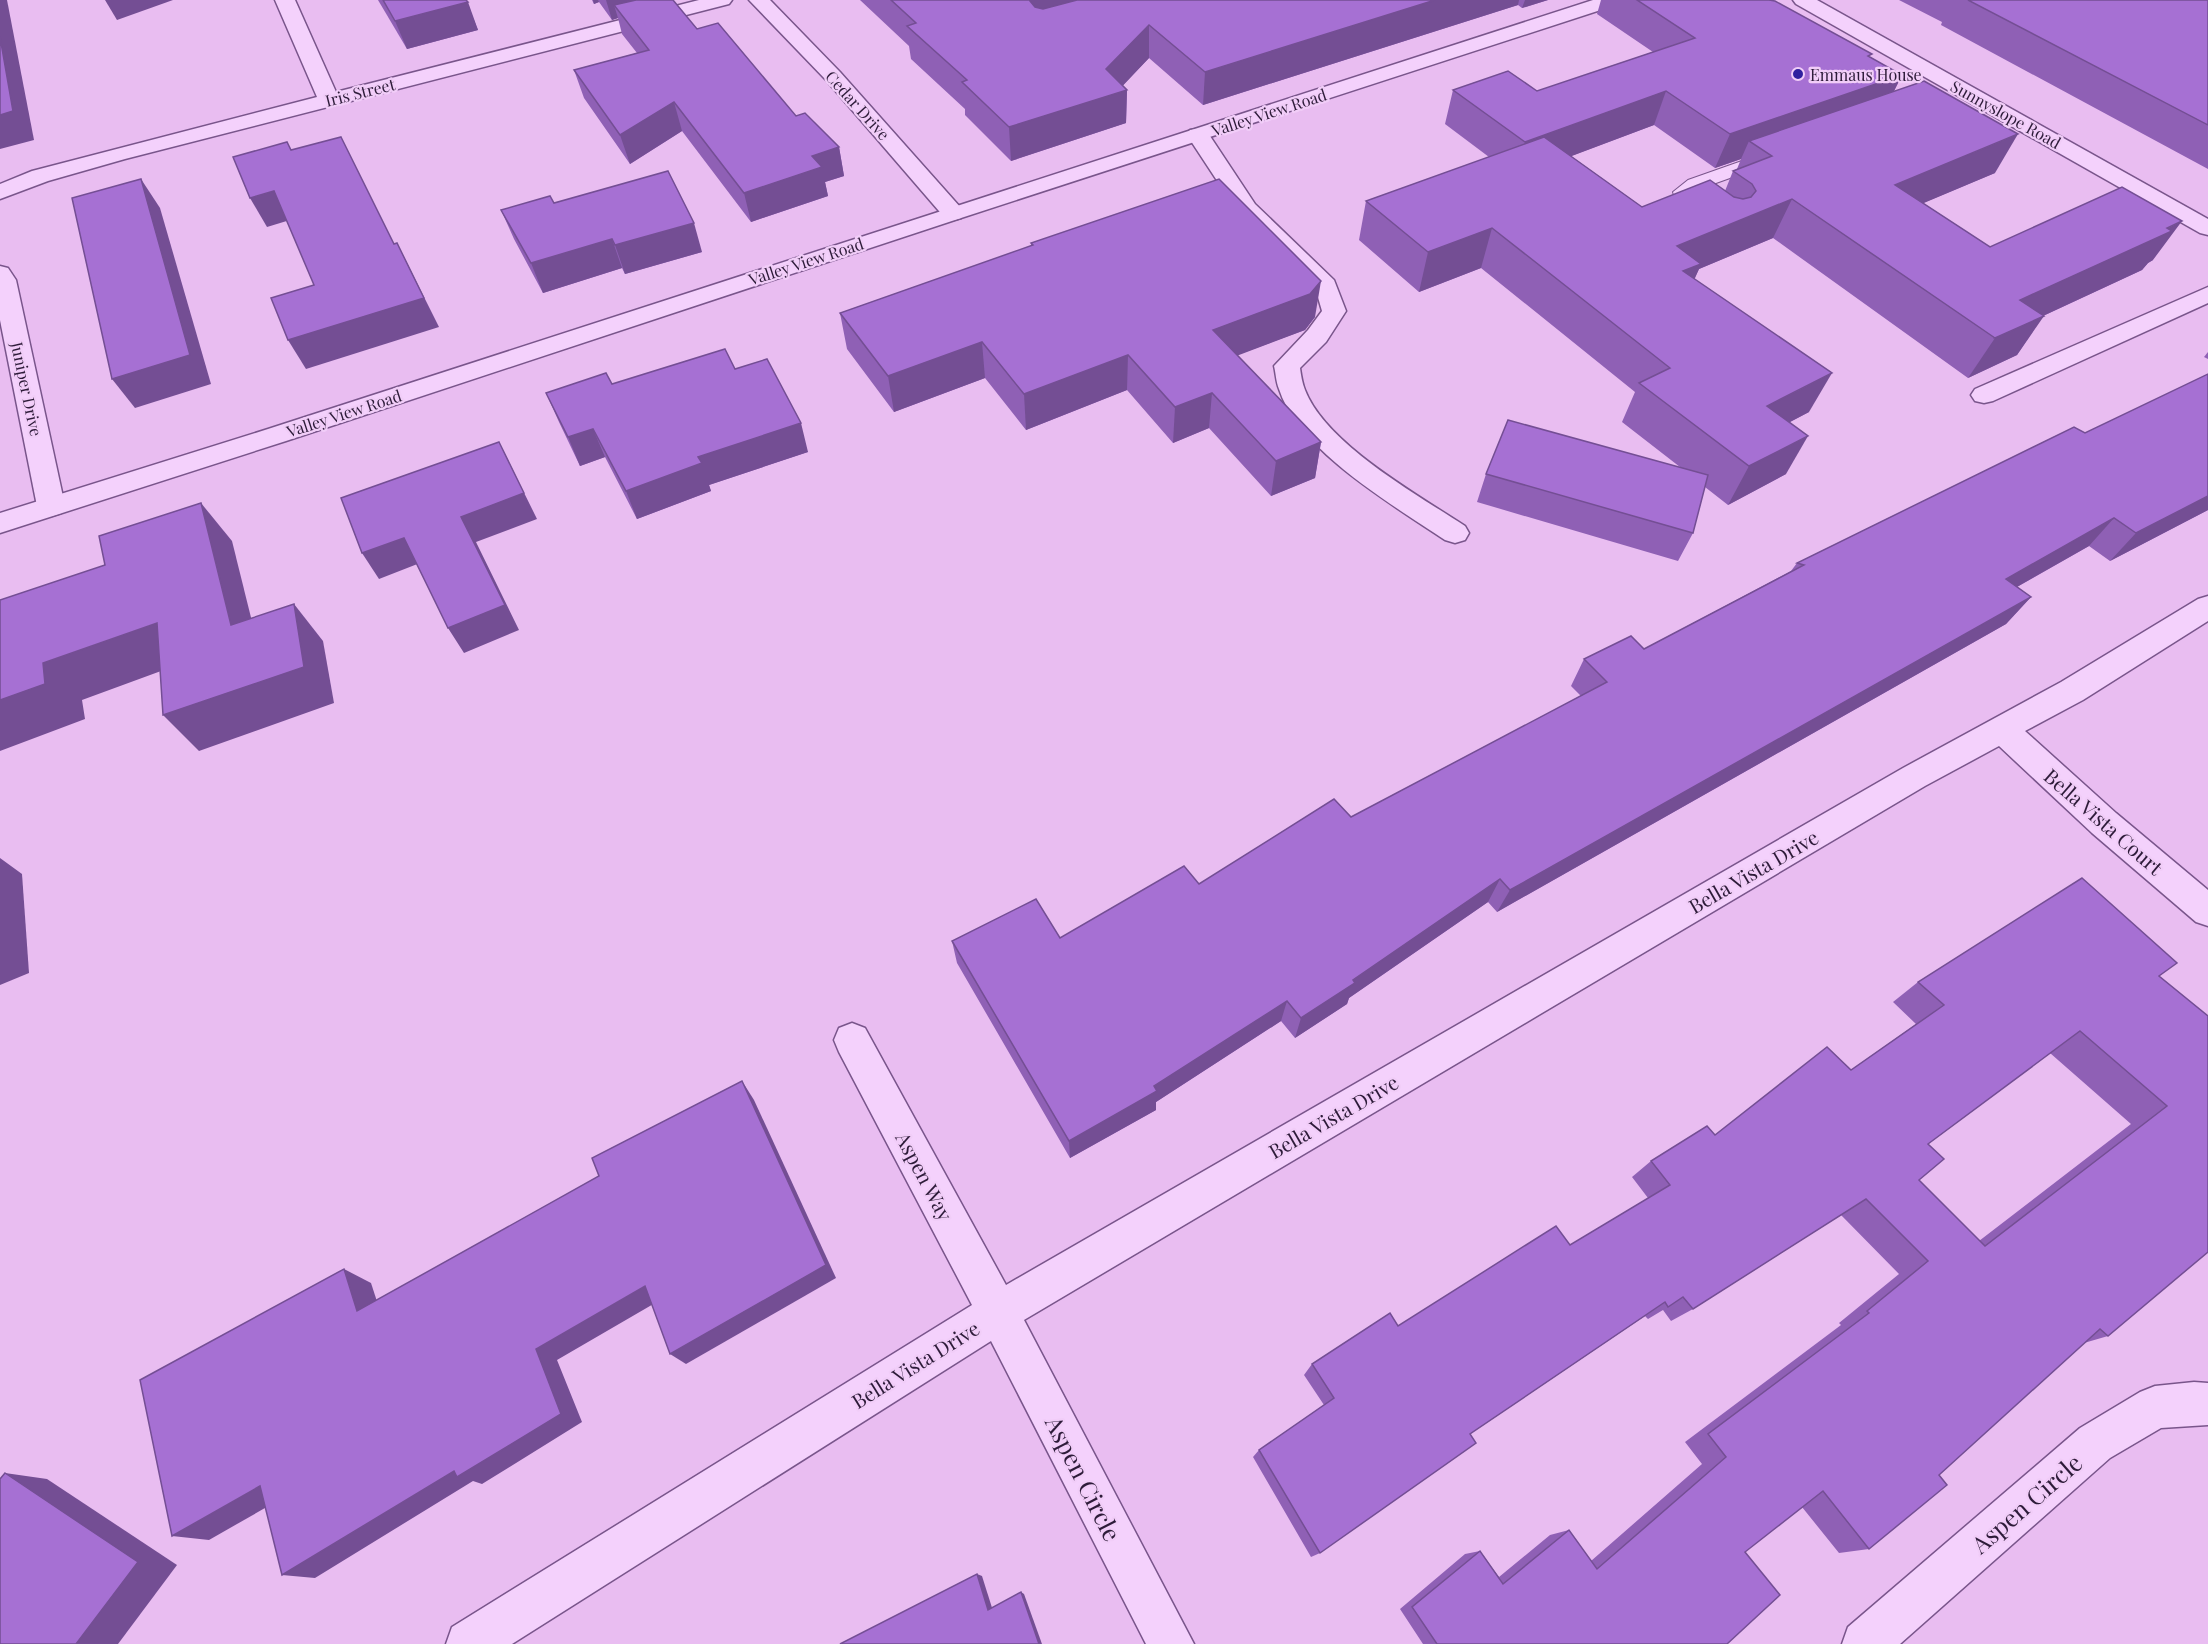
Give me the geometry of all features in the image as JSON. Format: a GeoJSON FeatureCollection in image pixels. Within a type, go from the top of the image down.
{"type":"FeatureCollection","features":[{"type":"Feature","properties":{"kind":"street"},"geometry":{"type":"LineString","coordinates":[[285,0],[329,100]]}},
{"type":"Feature","properties":{"kind":"street","name":"Iris Street"},"geometry":{"type":"LineString","coordinates":[[0,192],[40,176],[117,154],[722,0]]}},
{"type":"Feature","properties":{"kind":"street","name":"Cedar Drive"},"geometry":{"type":"LineString","coordinates":[[759,0],[833,76],[953,213]]}},
{"type":"Feature","properties":{"kind":"street","name":"Valley View Road"},"geometry":{"type":"LineString","coordinates":[[0,523],[1612,0]]}},
{"type":"Feature","properties":{"kind":"street","name":"Sunnyslope Road"},"geometry":{"type":"LineString","coordinates":[[1803,0],[2208,228]]}},
{"type":"Feature","properties":{"kind":"street"},"geometry":{"type":"LineString","coordinates":[[1198,135],[1247,209],[1326,285],[1334,311],[1317,336],[1287,366],[1292,391],[1314,428],[1360,468],[1455,533]]}},
{"type":"Feature","properties":{"kind":"street","name":"Juniper Drive"},"geometry":{"type":"LineString","coordinates":[[0,273],[4,280],[51,506]]}},
{"type":"Feature","properties":{"kind":"street"},"geometry":{"type":"LineString","coordinates":[[1984,395],[2208,294]]}},
{"type":"Feature","properties":{"kind":"street","name":"Bella Vista Drive"},"geometry":{"type":"LineString","coordinates":[[469,1644],[998,1312],[1893,789],[2072,691],[2208,607]]}},
{"type":"Feature","properties":{"kind":"street","name":"Bella Vista Court"},"geometry":{"type":"LineString","coordinates":[[2002,729],[2104,824],[2208,911]]}},
{"type":"Feature","properties":{"kind":"street","name":"Aspen Way"},"geometry":{"type":"LineString","coordinates":[[852,1040],[998,1312]]}},
{"type":"Feature","properties":{"kind":"street","name":"Aspen Circle"},"geometry":{"type":"LineString","coordinates":[[998,1312],[1171,1644]]}},
{"type":"Feature","properties":{"kind":"street","name":"Aspen Circle"},"geometry":{"type":"LineString","coordinates":[[1864,1644],[2094,1443],[2155,1407],[2194,1402],[2208,1404]]}},
{"type":"Feature","properties":{"kind":"lane"},"geometry":{"type":"LineString","coordinates":[[1940,97],[1962,90]]}},
{"type":"Feature","properties":{"kind":"lane"},"geometry":{"type":"LineString","coordinates":[[1725,230],[1686,202],[1684,192],[1695,183],[1795,148]]}},
{"type":"Feature","properties":{"kind":"building"},"geometry":{"type":"Polygon","coordinates":[[[383,0],[466,0],[468,2],[395,21],[383,0]]]}},
{"type":"Feature","properties":{"kind":"building"},"geometry":{"type":"Polygon","coordinates":[[[636,0],[673,0],[697,29],[718,23],[796,116],[805,113],[839,147],[812,156],[822,167],[744,193],[674,102],[620,135],[574,70],[649,50],[614,5],[636,0]]]}},
{"type":"Feature","properties":{"kind":"building"},"geometry":{"type":"Polygon","coordinates":[[[891,0],[1031,0],[1035,7],[1043,9],[1077,0],[1435,0],[1205,72],[1149,25],[1106,69],[1127,90],[1009,127],[962,82],[967,80],[907,26],[916,23],[891,0]]]}},
{"type":"Feature","properties":{"kind":"building"},"geometry":{"type":"Polygon","coordinates":[[[1637,0],[1775,1],[1872,54],[1868,56],[1902,75],[1730,134],[1666,91],[1525,142],[1453,90],[1508,71],[1537,91],[1695,38],[1637,0]]]}},
{"type":"Feature","properties":{"kind":"building"},"geometry":{"type":"Polygon","coordinates":[[[1968,0],[2208,0],[2208,125],[1968,0]]]}},
{"type":"Feature","properties":{"kind":"building"},"geometry":{"type":"Polygon","coordinates":[[[0,37],[13,111],[0,115],[0,37]]]}},
{"type":"Feature","properties":{"kind":"building"},"geometry":{"type":"Polygon","coordinates":[[[1924,81],[2018,134],[1895,185],[1990,247],[2122,187],[2182,221],[2167,228],[2172,231],[2020,300],[2044,316],[1995,338],[1792,199],[1677,246],[1701,264],[1683,271],[1832,373],[1767,406],[1808,436],[1749,466],[1639,383],[1670,368],[1492,228],[1428,252],[1366,201],[1544,137],[1642,207],[1710,180],[1734,197],[1743,199],[1751,197],[1756,191],[1752,184],[1733,171],[1772,156],[1749,141],[1924,81]]]}},
{"type":"Feature","properties":{"kind":"building"},"geometry":{"type":"Polygon","coordinates":[[[341,137],[394,244],[397,243],[424,298],[288,340],[271,298],[314,285],[274,191],[250,198],[233,157],[287,142],[291,150],[341,137]]]}},
{"type":"Feature","properties":{"kind":"building"},"geometry":{"type":"Polygon","coordinates":[[[668,171],[694,223],[615,245],[612,239],[531,263],[501,210],[550,196],[554,203],[668,171]]]}},
{"type":"Feature","properties":{"kind":"building"},"geometry":{"type":"Polygon","coordinates":[[[141,179],[190,355],[112,379],[72,198],[141,179]]]}},
{"type":"Feature","properties":{"kind":"building"},"geometry":{"type":"Polygon","coordinates":[[[1219,179],[1321,281],[1310,294],[1213,330],[1321,442],[1276,461],[1212,393],[1175,407],[1128,355],[1024,394],[982,342],[888,376],[840,313],[1033,245],[1031,243],[1219,179]]]}},
{"type":"Feature","properties":{"kind":"building"},"geometry":{"type":"Polygon","coordinates":[[[725,349],[735,369],[767,359],[801,423],[698,457],[702,463],[626,491],[593,429],[568,437],[546,393],[606,373],[612,384],[725,349]]]}},
{"type":"Feature","properties":{"kind":"building"},"geometry":{"type":"Polygon","coordinates":[[[2208,374],[2208,496],[2136,533],[2114,518],[2006,579],[2031,597],[1510,890],[1500,879],[1353,980],[1355,983],[1301,1018],[1287,1001],[1154,1086],[1157,1091],[1069,1141],[952,941],[1036,899],[1060,938],[1184,866],[1199,884],[1334,799],[1351,817],[1607,682],[1584,659],[1631,636],[1644,649],[1804,565],[1797,563],[2074,427],[2085,433],[2208,374]]]}},
{"type":"Feature","properties":{"kind":"building"},"geometry":{"type":"Polygon","coordinates":[[[1508,420],[1708,475],[1693,533],[1486,474],[1508,420]]]}},
{"type":"Feature","properties":{"kind":"building"},"geometry":{"type":"Polygon","coordinates":[[[499,442],[524,493],[461,517],[505,605],[448,628],[404,538],[362,553],[341,498],[499,442]]]}},
{"type":"Feature","properties":{"kind":"building"},"geometry":{"type":"Polygon","coordinates":[[[201,503],[231,625],[294,604],[304,667],[163,715],[157,623],[43,663],[45,684],[0,700],[0,600],[105,565],[99,536],[201,503]]]}},
{"type":"Feature","properties":{"kind":"building"},"geometry":{"type":"Polygon","coordinates":[[[2082,878],[2177,963],[2159,976],[2208,1016],[2208,1252],[2108,1336],[2100,1329],[1939,1475],[1947,1485],[1869,1549],[1823,1491],[1745,1552],[1780,1595],[1727,1644],[1437,1644],[1412,1607],[1480,1551],[1503,1584],[1569,1530],[1597,1569],[1726,1457],[1708,1434],[1869,1313],[1867,1311],[1928,1261],[1866,1199],[1693,1309],[1683,1297],[1668,1307],[1665,1302],[1470,1434],[1476,1443],[1320,1553],[1259,1450],[1334,1398],[1312,1364],[1390,1313],[1398,1326],[1556,1226],[1570,1245],[1670,1185],[1651,1161],[1707,1126],[1715,1135],[1827,1047],[1851,1070],[1944,1005],[1918,982],[2082,878]],[[2080,1031],[1928,1144],[1944,1159],[1919,1180],[1985,1246],[2167,1106],[2080,1031]]]}},
{"type":"Feature","properties":{"kind":"building"},"geometry":{"type":"Polygon","coordinates":[[[742,1081],[826,1265],[670,1354],[645,1286],[536,1349],[561,1414],[457,1477],[454,1471],[282,1575],[260,1486],[172,1536],[140,1380],[344,1269],[357,1311],[599,1176],[592,1158],[742,1081]]]}},
{"type":"Feature","properties":{"kind":"building"},"geometry":{"type":"Polygon","coordinates":[[[5,1473],[138,1562],[76,1644],[0,1644],[0,1479],[5,1473]]]}},
{"type":"Feature","properties":{"kind":"building"},"geometry":{"type":"Polygon","coordinates":[[[977,1574],[988,1610],[1021,1592],[1039,1644],[840,1644],[977,1574]]]}},
{"type":"Feature","properties":{"kind":"place","name":"Emmaus House"},"geometry":{"type":"Point","coordinates":[1798,74]}}]}
